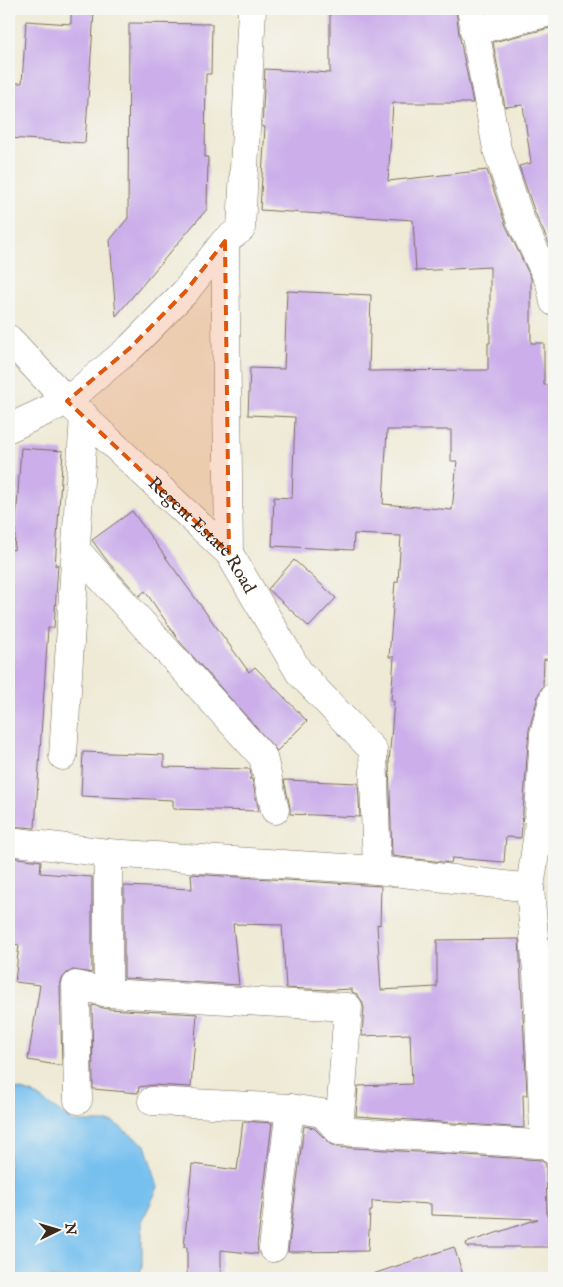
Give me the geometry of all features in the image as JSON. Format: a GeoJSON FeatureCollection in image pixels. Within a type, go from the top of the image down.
{"type":"FeatureCollection","features":[{"type":"Feature","properties":{"kind":"street"},"geometry":{"type":"LineString","coordinates":[[9,428],[75,408],[185,292],[225,241],[241,229],[252,9]]}},
{"type":"Feature","properties":{"kind":"street"},"geometry":{"type":"LineString","coordinates":[[553,289],[520,219],[497,149],[472,20],[554,11]]}},
{"type":"Feature","properties":{"kind":"street"},"geometry":{"type":"LineString","coordinates":[[225,241],[229,553]]}},
{"type":"Feature","properties":{"kind":"street","name":"Regent Estate Road"},"geometry":{"type":"LineString","coordinates":[[9,339],[75,408],[229,553],[299,672],[372,750],[377,870]]}},
{"type":"Feature","properties":{"kind":"street"},"geometry":{"type":"LineString","coordinates":[[63,756],[76,550],[75,408]]}},
{"type":"Feature","properties":{"kind":"street"},"geometry":{"type":"LineString","coordinates":[[76,550],[263,757],[276,810]]}},
{"type":"Feature","properties":{"kind":"street"},"geometry":{"type":"LineString","coordinates":[[553,1148],[544,1132],[537,972],[530,888],[538,832],[544,734],[554,697]]}},
{"type":"Feature","properties":{"kind":"street"},"geometry":{"type":"LineString","coordinates":[[9,841],[108,853],[377,870],[530,888]]}},
{"type":"Feature","properties":{"kind":"street"},"geometry":{"type":"LineString","coordinates":[[108,853],[108,993]]}},
{"type":"Feature","properties":{"kind":"street"},"geometry":{"type":"LineString","coordinates":[[78,1100],[76,985],[108,993],[348,1007],[339,1130]]}},
{"type":"Feature","properties":{"kind":"street"},"geometry":{"type":"LineString","coordinates":[[152,1101],[290,1108],[322,1113],[339,1130],[553,1148]]}},
{"type":"Feature","properties":{"kind":"street"},"geometry":{"type":"LineString","coordinates":[[274,1248],[290,1108]]}},
{"type":"Feature","properties":{"kind":"highlighted area"},"geometry":{"type":"Polygon","coordinates":[[[225,241],[229,553],[67,401],[130,348],[185,292],[225,241]]]}},
{"type":"Feature","properties":{"kind":"water"},"geometry":{"type":"Polygon","coordinates":[[[9,1087],[32,1093],[74,1122],[113,1122],[145,1145],[158,1187],[142,1222],[142,1267],[138,1278],[9,1278],[9,1087]]]}},
{"type":"Feature","properties":{"kind":"building"},"geometry":{"type":"Polygon","coordinates":[[[330,9],[456,9],[473,103],[393,103],[388,181],[487,170],[506,226],[531,278],[531,343],[544,343],[544,385],[553,385],[554,660],[544,659],[543,686],[539,693],[529,730],[521,838],[506,837],[504,862],[452,858],[451,863],[392,856],[389,762],[394,701],[391,701],[394,657],[389,657],[395,582],[398,582],[401,536],[354,534],[353,550],[272,546],[274,497],[292,498],[295,417],[248,415],[250,368],[284,369],[287,291],[371,295],[369,371],[488,370],[490,267],[416,271],[413,220],[260,210],[265,127],[262,127],[265,69],[330,73],[330,9]],[[387,430],[383,504],[452,510],[457,461],[451,461],[451,430],[387,430]]]}},
{"type":"Feature","properties":{"kind":"building"},"geometry":{"type":"Polygon","coordinates":[[[71,11],[94,12],[85,143],[9,138],[9,83],[22,83],[26,21],[71,24],[71,11]]]}},
{"type":"Feature","properties":{"kind":"building"},"geometry":{"type":"Polygon","coordinates":[[[129,23],[212,24],[211,74],[206,74],[205,157],[208,157],[207,209],[116,316],[110,240],[128,218],[129,23]]]}},
{"type":"Feature","properties":{"kind":"building"},"geometry":{"type":"Polygon","coordinates":[[[554,27],[554,254],[535,213],[519,166],[531,163],[523,105],[505,107],[493,42],[554,27]]]}},
{"type":"Feature","properties":{"kind":"building"},"geometry":{"type":"Polygon","coordinates":[[[21,448],[63,451],[55,566],[58,564],[54,628],[48,628],[35,828],[9,826],[9,564],[10,549],[14,550],[21,448]]]}},
{"type":"Feature","properties":{"kind":"building"},"geometry":{"type":"Polygon","coordinates":[[[132,511],[249,672],[255,667],[307,721],[277,751],[180,642],[145,591],[139,596],[108,562],[92,540],[132,511]]]}},
{"type":"Feature","properties":{"kind":"building"},"geometry":{"type":"Polygon","coordinates":[[[294,560],[336,598],[309,627],[268,589],[294,560]]]}},
{"type":"Feature","properties":{"kind":"building"},"geometry":{"type":"Polygon","coordinates":[[[83,752],[164,755],[164,767],[250,769],[251,777],[249,779],[252,779],[259,811],[173,809],[173,800],[81,796],[83,752]]]}},
{"type":"Feature","properties":{"kind":"building"},"geometry":{"type":"Polygon","coordinates":[[[284,780],[358,783],[360,817],[290,814],[284,780]]]}},
{"type":"Feature","properties":{"kind":"building"},"geometry":{"type":"Polygon","coordinates":[[[9,857],[41,861],[40,873],[92,877],[92,973],[73,970],[67,973],[60,985],[62,1066],[28,1060],[40,985],[15,982],[19,945],[9,943],[9,857]]]}},
{"type":"Feature","properties":{"kind":"building"},"geometry":{"type":"Polygon","coordinates":[[[191,874],[381,886],[380,925],[377,924],[381,990],[437,987],[437,940],[519,939],[527,1095],[523,1095],[524,1128],[356,1116],[358,1086],[412,1084],[410,1034],[362,1036],[364,1008],[362,1001],[357,994],[352,992],[352,989],[286,988],[282,925],[233,924],[239,985],[124,978],[124,886],[192,889],[191,874]]]}},
{"type":"Feature","properties":{"kind":"building"},"geometry":{"type":"Polygon","coordinates":[[[550,939],[554,939],[554,1009],[553,971],[550,939]]]}},
{"type":"Feature","properties":{"kind":"building"},"geometry":{"type":"Polygon","coordinates":[[[92,1005],[107,1009],[197,1014],[191,1087],[153,1085],[139,1087],[138,1093],[93,1089],[92,1005]]]}},
{"type":"Feature","properties":{"kind":"building"},"geometry":{"type":"Polygon","coordinates":[[[243,1121],[272,1123],[257,1246],[258,1254],[221,1250],[221,1278],[187,1278],[187,1247],[184,1247],[192,1164],[237,1170],[243,1121]]]}},
{"type":"Feature","properties":{"kind":"building"},"geometry":{"type":"Polygon","coordinates":[[[304,1126],[314,1128],[330,1144],[338,1147],[542,1160],[546,1165],[547,1216],[553,1214],[554,1247],[467,1247],[466,1243],[538,1219],[431,1215],[431,1204],[372,1201],[368,1251],[288,1252],[304,1126]]]}},
{"type":"Feature","properties":{"kind":"building"},"geometry":{"type":"Polygon","coordinates":[[[454,1247],[464,1278],[373,1278],[373,1274],[454,1247]]]}}]}
